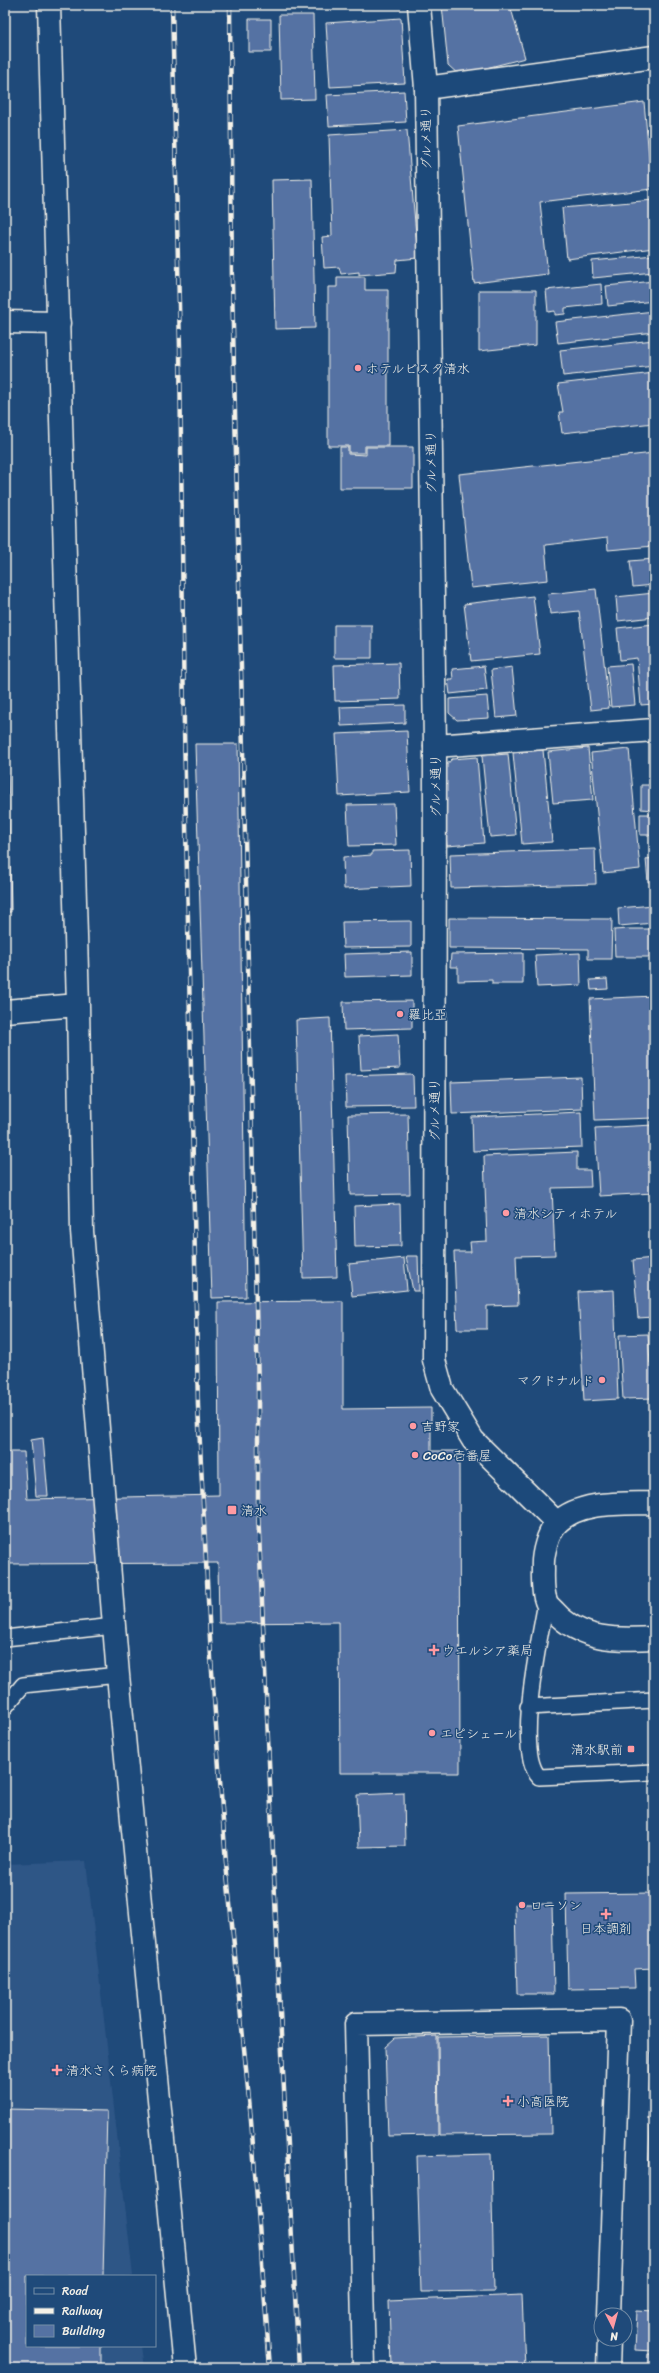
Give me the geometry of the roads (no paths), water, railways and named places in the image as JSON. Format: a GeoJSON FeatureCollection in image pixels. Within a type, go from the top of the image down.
{"type":"FeatureCollection","features":[{"type":"Feature","properties":{"kind":"street"},"geometry":{"type":"LineString","coordinates":[[49,5],[78,1005],[82,1231],[118,1675],[185,2368]]}},
{"type":"Feature","properties":{"kind":"street","name":"グルメ通り"},"geometry":{"type":"LineString","coordinates":[[419,5],[426,88],[435,746],[434,1360],[442,1389],[473,1440],[557,1522]]}},
{"type":"Feature","properties":{"kind":"street"},"geometry":{"type":"LineString","coordinates":[[426,88],[654,57]]}},
{"type":"Feature","properties":{"kind":"street"},"geometry":{"type":"LineString","coordinates":[[5,322],[59,323]]}},
{"type":"Feature","properties":{"kind":"street"},"geometry":{"type":"LineString","coordinates":[[435,746],[654,730]]}},
{"type":"Feature","properties":{"kind":"street"},"geometry":{"type":"LineString","coordinates":[[5,1011],[78,1005]]}},
{"type":"Feature","properties":{"kind":"street"},"geometry":{"type":"LineString","coordinates":[[654,1503],[603,1505],[576,1511],[557,1522],[548,1540],[543,1564],[546,1602],[559,1616],[573,1627],[595,1636],[618,1640],[654,1638]]}},
{"type":"Feature","properties":{"kind":"street"},"geometry":{"type":"LineString","coordinates":[[364,2368],[356,2024],[619,2020],[609,2307]]}},
{"type":"Feature","properties":{"kind":"street"},"geometry":{"type":"LineString","coordinates":[[608,2368],[609,2347]]}},
{"type":"Feature","properties":{"kind":"lane"},"geometry":{"type":"LineString","coordinates":[[546,1602],[528,1707],[532,1770],[539,1777],[654,1772]]}},
{"type":"Feature","properties":{"kind":"lane"},"geometry":{"type":"LineString","coordinates":[[5,1638],[114,1626]]}},
{"type":"Feature","properties":{"kind":"lane"},"geometry":{"type":"LineString","coordinates":[[5,1707],[23,1684],[118,1675]]}},
{"type":"Feature","properties":{"kind":"lane"},"geometry":{"type":"LineString","coordinates":[[528,1707],[654,1700]]}},
{"type":"Feature","properties":{"kind":"railway"},"geometry":{"type":"LineString","coordinates":[[172,5],[180,348],[184,729],[198,1406],[211,1658],[226,1863],[251,2120],[270,2368]]}},
{"type":"Feature","properties":{"kind":"railway"},"geometry":{"type":"LineString","coordinates":[[230,5],[232,284],[258,1390],[258,1511],[281,2034],[299,2368]]}},
{"type":"Feature","properties":{"kind":"place","name":"ホテルビスタ清水"},"geometry":{"type":"Point","coordinates":[358,368]}},
{"type":"Feature","properties":{"kind":"place","name":"羅比亞"},"geometry":{"type":"Point","coordinates":[400,1014]}},
{"type":"Feature","properties":{"kind":"place","name":"清水シティホテル"},"geometry":{"type":"Point","coordinates":[506,1213]}},
{"type":"Feature","properties":{"kind":"place","name":"マクドナルド"},"geometry":{"type":"Point","coordinates":[602,1380]}},
{"type":"Feature","properties":{"kind":"place","name":"吉野家"},"geometry":{"type":"Point","coordinates":[413,1426]}},
{"type":"Feature","properties":{"kind":"place","name":"CoCo壱番屋"},"geometry":{"type":"Point","coordinates":[415,1455]}},
{"type":"Feature","properties":{"kind":"place","name":"清水"},"geometry":{"type":"Point","coordinates":[232,1510]}},
{"type":"Feature","properties":{"kind":"place","name":"ウエルシア薬局"},"geometry":{"type":"Point","coordinates":[434,1650]}},
{"type":"Feature","properties":{"kind":"place","name":"エピシェール"},"geometry":{"type":"Point","coordinates":[432,1733]}},
{"type":"Feature","properties":{"kind":"place","name":"清水駅前"},"geometry":{"type":"Point","coordinates":[631,1749]}},
{"type":"Feature","properties":{"kind":"place","name":"ローソン"},"geometry":{"type":"Point","coordinates":[522,1905]}},
{"type":"Feature","properties":{"kind":"place","name":"日本調剤"},"geometry":{"type":"Point","coordinates":[606,1914]}},
{"type":"Feature","properties":{"kind":"place","name":"清水さくら病院"},"geometry":{"type":"Point","coordinates":[57,2070]}},
{"type":"Feature","properties":{"kind":"place","name":"小高医院"},"geometry":{"type":"Point","coordinates":[508,2101]}}]}
